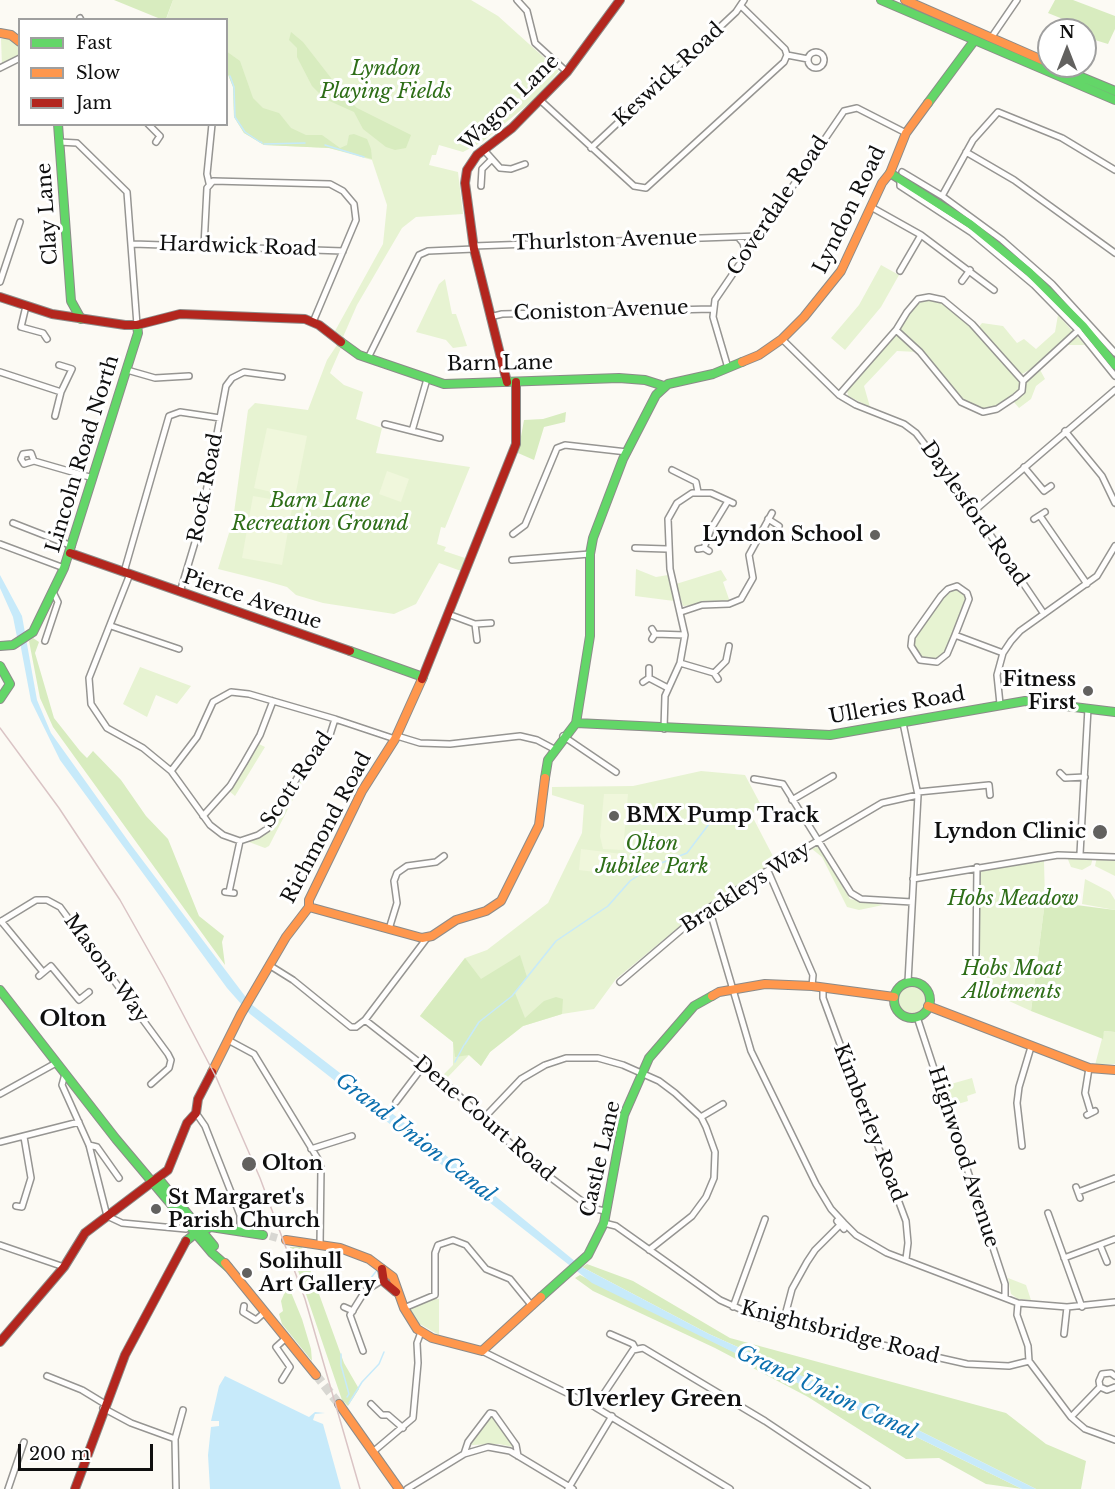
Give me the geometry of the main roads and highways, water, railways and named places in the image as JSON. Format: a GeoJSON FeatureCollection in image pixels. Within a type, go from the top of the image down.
{"type":"FeatureCollection","features":[{"type":"Feature","properties":{"kind":"main road","name":"Wagon Lane"},"geometry":{"type":"LineString","coordinates":[[507,382],[474,248],[465,176],[473,159],[513,128],[567,72],[620,0]]}},
{"type":"Feature","properties":{"kind":"main road"},"geometry":{"type":"LineString","coordinates":[[881,0],[1115,100]]}},
{"type":"Feature","properties":{"kind":"main road"},"geometry":{"type":"LineString","coordinates":[[900,0],[970,33],[974,41]]}},
{"type":"Feature","properties":{"kind":"main road"},"geometry":{"type":"LineString","coordinates":[[905,0],[1037,58]]}},
{"type":"Feature","properties":{"kind":"main road"},"geometry":{"type":"LineString","coordinates":[[0,33],[11,35],[18,40]]}},
{"type":"Feature","properties":{"kind":"main road","name":"Lyndon Road"},"geometry":{"type":"LineString","coordinates":[[664,386],[728,368],[759,355],[782,339],[830,287],[841,270],[882,183],[890,173],[906,133],[974,41]]}},
{"type":"Feature","properties":{"kind":"main road"},"geometry":{"type":"LineString","coordinates":[[1084,78],[1115,91]]}},
{"type":"Feature","properties":{"kind":"main road","name":"Clay Lane"},"geometry":{"type":"LineString","coordinates":[[58,126],[71,301],[81,319]]}},
{"type":"Feature","properties":{"kind":"main road"},"geometry":{"type":"LineString","coordinates":[[890,173],[902,175],[949,205],[1029,272],[1115,365]]}},
{"type":"Feature","properties":{"kind":"main road"},"geometry":{"type":"LineString","coordinates":[[0,297],[61,315],[137,325]]}},
{"type":"Feature","properties":{"kind":"main road"},"geometry":{"type":"LineString","coordinates":[[61,315],[68,309],[71,301]]}},
{"type":"Feature","properties":{"kind":"main road","name":"Barn Lane"},"geometry":{"type":"LineString","coordinates":[[137,325],[180,314],[291,317],[313,322],[352,351],[368,358],[427,379],[454,385],[619,378],[645,380],[664,386]]}},
{"type":"Feature","properties":{"kind":"main road","name":"Lincoln Road North"},"geometry":{"type":"LineString","coordinates":[[0,646],[13,645],[31,635],[64,568],[127,370],[138,333],[137,325]]}},
{"type":"Feature","properties":{"kind":"main road","name":"Richmond Road"},"geometry":{"type":"LineString","coordinates":[[156,1180],[168,1170],[187,1123],[196,1113],[198,1100],[244,1009],[301,914],[309,907],[309,900],[362,791],[396,738],[423,677],[516,444],[518,422],[516,382]]}},
{"type":"Feature","properties":{"kind":"main road"},"geometry":{"type":"LineString","coordinates":[[309,907],[416,937],[427,938],[456,920],[493,908],[507,892],[538,825],[544,774],[554,749],[576,723],[591,620],[590,554],[593,538],[627,452],[656,395],[664,386]]}},
{"type":"Feature","properties":{"kind":"main road","name":"Pierce Avenue"},"geometry":{"type":"LineString","coordinates":[[71,549],[127,573],[423,677]]}},
{"type":"Feature","properties":{"kind":"main road"},"geometry":{"type":"LineString","coordinates":[[0,666],[10,684],[0,699]]}},
{"type":"Feature","properties":{"kind":"main road","name":"Ulleries Road"},"geometry":{"type":"LineString","coordinates":[[576,723],[664,729],[830,735],[1000,704],[1034,700],[1115,712]]}},
{"type":"Feature","properties":{"kind":"main road"},"geometry":{"type":"LineString","coordinates":[[908,982],[915,982],[925,988],[929,994],[928,1006],[917,1017],[901,1014],[894,1004],[894,998],[900,986],[908,982]]}},
{"type":"Feature","properties":{"kind":"main road","name":"Castle Lane"},"geometry":{"type":"LineString","coordinates":[[199,1232],[216,1227],[240,1230],[360,1254],[382,1268],[386,1281],[396,1292],[421,1332],[432,1338],[482,1351],[584,1261],[604,1223],[622,1119],[657,1045],[694,1006],[732,988],[765,984],[812,986],[894,998]]}},
{"type":"Feature","properties":{"kind":"main road"},"geometry":{"type":"LineString","coordinates":[[0,990],[110,1129],[156,1180],[316,1375]]}},
{"type":"Feature","properties":{"kind":"main road"},"geometry":{"type":"LineString","coordinates":[[928,1006],[1089,1068],[1115,1070]]}},
{"type":"Feature","properties":{"kind":"main road"},"geometry":{"type":"LineString","coordinates":[[0,1342],[64,1267],[85,1233],[156,1180]]}},
{"type":"Feature","properties":{"kind":"main road"},"geometry":{"type":"LineString","coordinates":[[75,1489],[104,1406],[151,1302],[184,1243],[199,1232]]}},
{"type":"Feature","properties":{"kind":"main road"},"geometry":{"type":"LineString","coordinates":[[339,1404],[399,1489]]}},
{"type":"Feature","properties":{"kind":"water","name":"Grand Union Canal"},"geometry":{"type":"Polygon","coordinates":[[[0,575],[22,616],[37,700],[51,733],[131,845],[251,1004],[438,1149],[582,1267],[709,1334],[890,1416],[1036,1489],[1022,1489],[592,1283],[250,1014],[227,988],[60,760],[31,701],[21,648],[22,636],[17,637],[13,617],[0,588],[0,575]]]}},
{"type":"Feature","properties":{"kind":"water"},"geometry":{"type":"Polygon","coordinates":[[[225,1376],[309,1417],[315,1412],[325,1413],[315,1414],[313,1420],[323,1424],[341,1489],[210,1489],[208,1455],[211,1427],[219,1426],[219,1421],[211,1421],[219,1386],[225,1376]]]}},
{"type":"Feature","properties":{"kind":"waterway"},"geometry":{"type":"LineString","coordinates":[[230,76],[234,87],[235,117],[245,132],[260,142]]}},
{"type":"Feature","properties":{"kind":"waterway"},"geometry":{"type":"LineString","coordinates":[[264,144],[305,143]]}},
{"type":"Feature","properties":{"kind":"waterway"},"geometry":{"type":"LineString","coordinates":[[325,145],[364,157]]}},
{"type":"Feature","properties":{"kind":"waterway"},"geometry":{"type":"LineString","coordinates":[[465,1044],[479,1022],[512,996],[556,941],[608,906],[630,881],[651,867],[687,853],[709,824],[742,809]]}},
{"type":"Feature","properties":{"kind":"waterway"},"geometry":{"type":"LineString","coordinates":[[455,1062],[464,1045]]}},
{"type":"Feature","properties":{"kind":"waterway"},"geometry":{"type":"LineString","coordinates":[[366,1284],[378,1269]]}},
{"type":"Feature","properties":{"kind":"waterway"},"geometry":{"type":"LineString","coordinates":[[349,1403],[362,1382],[379,1364],[384,1352]]}},
{"type":"Feature","properties":{"kind":"waterway"},"geometry":{"type":"LineString","coordinates":[[341,1354],[341,1365],[349,1394],[347,1397]]}},
{"type":"Feature","properties":{"kind":"tunnel"},"geometry":{"type":"LineString","coordinates":[[270,1236],[277,1238]]}},
{"type":"Feature","properties":{"kind":"tunnel"},"geometry":{"type":"LineString","coordinates":[[316,1375],[339,1404]]}},
{"type":"Feature","properties":{"kind":"railway"},"geometry":{"type":"LineString","coordinates":[[0,728],[59,808],[120,900],[216,1077],[260,1178],[305,1299],[360,1489]]}},
{"type":"Feature","properties":{"kind":"place","name":"Lyndon School"},"geometry":{"type":"Point","coordinates":[875,535]}},
{"type":"Feature","properties":{"kind":"place","name":"Fitness First"},"geometry":{"type":"Point","coordinates":[1088,691]}},
{"type":"Feature","properties":{"kind":"place","name":"BMX Pump Track"},"geometry":{"type":"Point","coordinates":[614,816]}},
{"type":"Feature","properties":{"kind":"place","name":"Lyndon Clinic"},"geometry":{"type":"Point","coordinates":[1100,832]}},
{"type":"Feature","properties":{"kind":"place","name":"Olton"},"geometry":{"type":"Point","coordinates":[249,1164]}},
{"type":"Feature","properties":{"kind":"place","name":"St Margaret's Parish Church"},"geometry":{"type":"Point","coordinates":[156,1209]}},
{"type":"Feature","properties":{"kind":"place","name":"Solihull Art Gallery"},"geometry":{"type":"Point","coordinates":[247,1273]}},
{"type":"Feature","properties":{"kind":"district","name":"Olton"},"geometry":{"type":"Point","coordinates":[73,1020]}},
{"type":"Feature","properties":{"kind":"district","name":"Ulverley Green"},"geometry":{"type":"Point","coordinates":[654,1400]}},
{"type":"Feature","properties":{"kind":"park label","name":"Lyndon Playing Fields"},"geometry":{"type":"Point","coordinates":[386,80]}},
{"type":"Feature","properties":{"kind":"park label","name":"Barn Lane Recreation Ground"},"geometry":{"type":"Point","coordinates":[320,512]}},
{"type":"Feature","properties":{"kind":"park label","name":"Olton Jubilee Park"},"geometry":{"type":"Point","coordinates":[652,856]}},
{"type":"Feature","properties":{"kind":"park label","name":"Hobs Meadow"},"geometry":{"type":"Point","coordinates":[1013,899]}},
{"type":"Feature","properties":{"kind":"park label","name":"Hobs Moat Allotments"},"geometry":{"type":"Point","coordinates":[1012,980]}}]}
